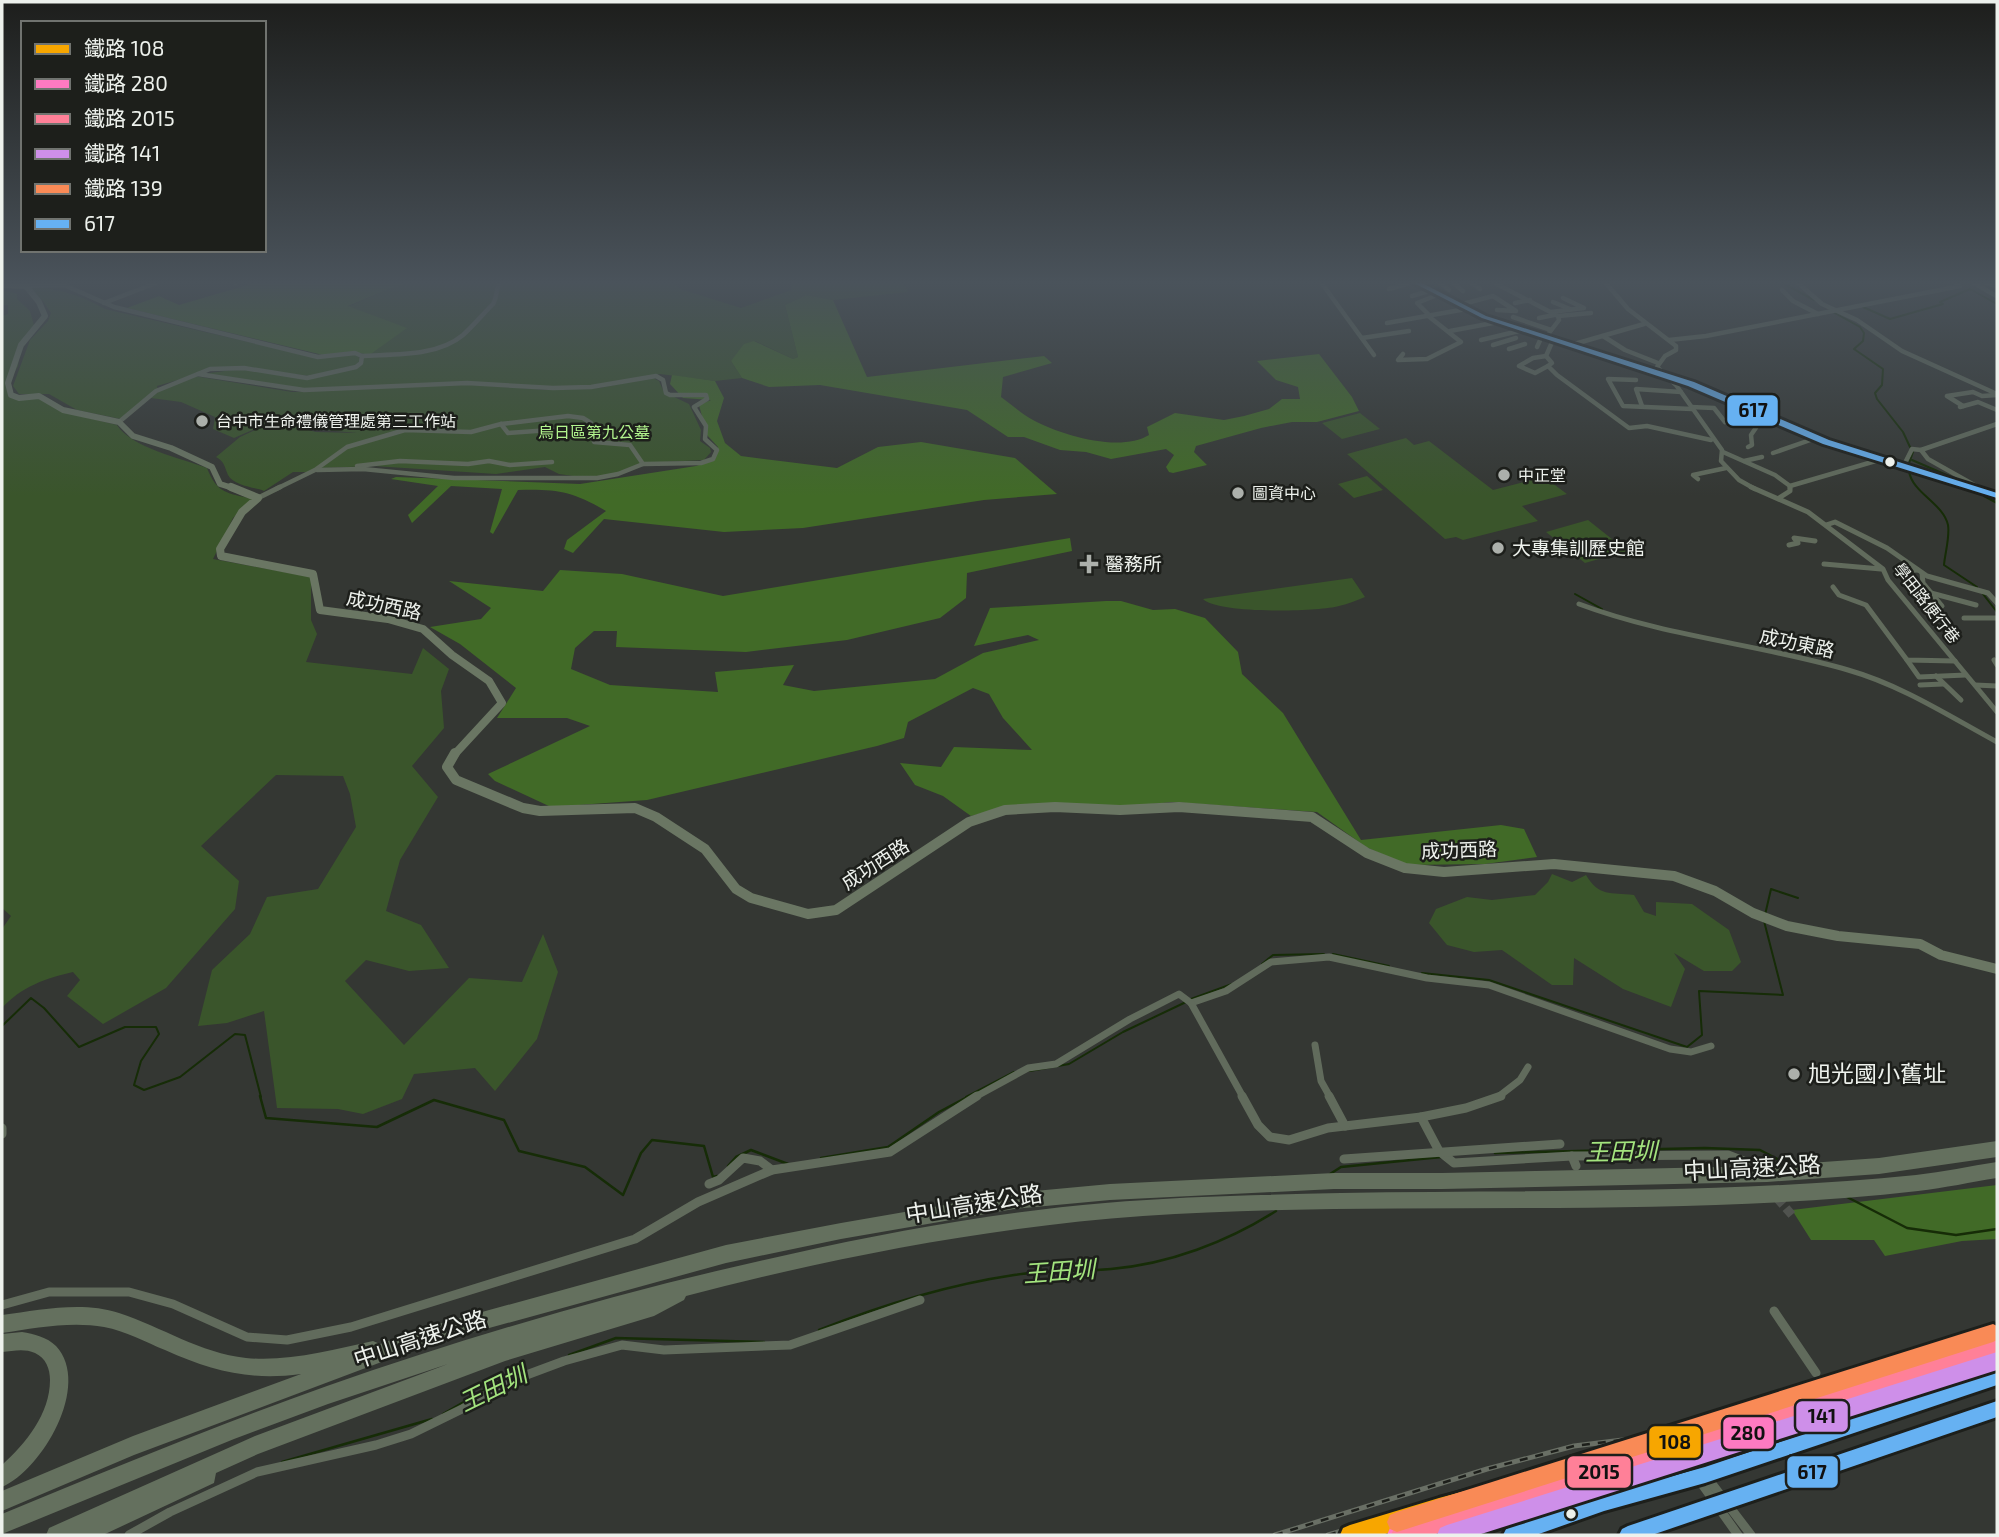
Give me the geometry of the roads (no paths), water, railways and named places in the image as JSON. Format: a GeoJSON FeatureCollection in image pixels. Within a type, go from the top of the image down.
{"type":"FeatureCollection","features":[{"type":"Feature","properties":{"kind":"highway","name":"中山高速公路"},"geometry":{"type":"LineString","coordinates":[[2,1501],[133,1446],[424,1337],[690,1264],[841,1231],[1014,1201],[1122,1191],[1334,1181],[1767,1174],[1879,1166],[1997,1149]]}},
{"type":"Feature","properties":{"kind":"highway","name":"中山高速公路"},"geometry":{"type":"LineString","coordinates":[[2,1524],[144,1466],[371,1380],[581,1314],[828,1254],[1015,1221],[1121,1210],[1256,1203],[1689,1197],[1922,1182],[1997,1170]]}},
{"type":"Feature","properties":{"kind":"highway"},"geometry":{"type":"LineString","coordinates":[[56,1535],[255,1446],[505,1352],[654,1307],[694,1285]]}},
{"type":"Feature","properties":{"kind":"highway"},"geometry":{"type":"LineString","coordinates":[[2,1324],[94,1317],[118,1322],[172,1346],[213,1360],[246,1367],[307,1364],[424,1337]]}},
{"type":"Feature","properties":{"kind":"highway"},"geometry":{"type":"LineString","coordinates":[[2,1331],[33,1320]]}},
{"type":"Feature","properties":{"kind":"highway"},"geometry":{"type":"LineString","coordinates":[[2,1343],[38,1343],[50,1350],[61,1375],[50,1420],[35,1443],[2,1477]]}},
{"type":"Feature","properties":{"kind":"highway"},"geometry":{"type":"LineString","coordinates":[[80,1535],[346,1411]]}},
{"type":"Feature","properties":{"kind":"main road"},"geometry":{"type":"LineString","coordinates":[[1523,1533],[1604,1503],[1701,1476],[1997,1377]]}},
{"type":"Feature","properties":{"kind":"main road"},"geometry":{"type":"LineString","coordinates":[[1628,1535],[1997,1409]]}},
{"type":"Feature","properties":{"kind":"street"},"geometry":{"type":"LineString","coordinates":[[20,353],[8,383],[11,395],[19,398],[39,396],[63,410],[120,422],[134,436],[171,448],[212,467],[223,486],[256,495],[258,498],[316,470],[347,447],[405,430],[471,432],[501,424],[568,416],[588,420],[594,442],[630,445],[643,464]]}},
{"type":"Feature","properties":{"kind":"street"},"geometry":{"type":"LineString","coordinates":[[301,353],[318,357],[355,353],[362,356],[405,353]]}},
{"type":"Feature","properties":{"kind":"street"},"geometry":{"type":"LineString","coordinates":[[1403,354],[1398,360],[1427,359],[1440,353]]}},
{"type":"Feature","properties":{"kind":"street"},"geometry":{"type":"LineString","coordinates":[[1546,353],[1552,363],[1535,373],[1519,366],[1534,358],[1546,356]]}},
{"type":"Feature","properties":{"kind":"street"},"geometry":{"type":"LineString","coordinates":[[1595,353],[1669,377],[1816,438],[1993,495]]}},
{"type":"Feature","properties":{"kind":"street"},"geometry":{"type":"LineString","coordinates":[[1634,353],[1658,363]]}},
{"type":"Feature","properties":{"kind":"street"},"geometry":{"type":"LineString","coordinates":[[1658,363],[1672,353]]}},
{"type":"Feature","properties":{"kind":"street"},"geometry":{"type":"LineString","coordinates":[[1906,353],[1997,394]]}},
{"type":"Feature","properties":{"kind":"street"},"geometry":{"type":"LineString","coordinates":[[120,422],[156,391],[198,374],[232,367],[307,378],[356,367],[361,363],[362,356]]}},
{"type":"Feature","properties":{"kind":"street"},"geometry":{"type":"LineString","coordinates":[[1658,363],[1657,367],[1681,392],[1712,440],[1723,452],[1775,475],[1790,486]]}},
{"type":"Feature","properties":{"kind":"street"},"geometry":{"type":"LineString","coordinates":[[1548,366],[1629,428],[1647,426],[1712,440]]}},
{"type":"Feature","properties":{"kind":"street"},"geometry":{"type":"LineString","coordinates":[[198,374],[304,390],[467,383],[553,388],[591,387],[651,376],[663,380],[666,393],[670,395],[706,395],[707,399],[694,407],[706,426],[705,439],[718,450],[713,459],[701,463],[643,464],[622,473],[589,480],[551,476],[441,477],[348,467]]}},
{"type":"Feature","properties":{"kind":"street"},"geometry":{"type":"LineString","coordinates":[[1636,380],[1608,379],[1623,406],[1714,408],[1725,422]]}},
{"type":"Feature","properties":{"kind":"street"},"geometry":{"type":"LineString","coordinates":[[1642,406],[1636,389],[1681,392]]}},
{"type":"Feature","properties":{"kind":"street"},"geometry":{"type":"LineString","coordinates":[[1997,394],[1983,396],[1973,392],[1947,396],[1961,407],[1978,402],[1997,410]]}},
{"type":"Feature","properties":{"kind":"street"},"geometry":{"type":"LineString","coordinates":[[1748,447],[1752,445],[1753,430],[1764,416]]}},
{"type":"Feature","properties":{"kind":"street"},"geometry":{"type":"LineString","coordinates":[[501,424],[508,433],[550,430],[565,432],[592,427]]}},
{"type":"Feature","properties":{"kind":"street"},"geometry":{"type":"LineString","coordinates":[[1903,467],[1912,449],[1921,450],[1997,424]]}},
{"type":"Feature","properties":{"kind":"street"},"geometry":{"type":"LineString","coordinates":[[1773,453],[1816,438]]}},
{"type":"Feature","properties":{"kind":"street"},"geometry":{"type":"LineString","coordinates":[[1921,450],[1928,459],[1993,495]]}},
{"type":"Feature","properties":{"kind":"street"},"geometry":{"type":"LineString","coordinates":[[1698,480],[1693,475],[1726,468],[1721,461],[1723,452]]}},
{"type":"Feature","properties":{"kind":"street"},"geometry":{"type":"LineString","coordinates":[[1744,461],[1762,457]]}},
{"type":"Feature","properties":{"kind":"street"},"geometry":{"type":"LineString","coordinates":[[1790,486],[1879,460]]}},
{"type":"Feature","properties":{"kind":"street"},"geometry":{"type":"LineString","coordinates":[[316,470],[400,461],[468,464],[489,461],[510,466],[552,462]]}},
{"type":"Feature","properties":{"kind":"street","name":"學田路便行巷"},"geometry":{"type":"LineString","coordinates":[[1726,468],[1743,484],[1806,511],[1883,569],[1888,580],[1997,712]]}},
{"type":"Feature","properties":{"kind":"street"},"geometry":{"type":"LineString","coordinates":[[1779,498],[1790,491],[1790,486]]}},
{"type":"Feature","properties":{"kind":"street","name":"成功西路"},"geometry":{"type":"LineString","coordinates":[[258,498],[243,512],[220,549],[221,556],[313,574],[320,610],[402,623],[425,630],[452,655],[477,671],[496,691],[502,703],[449,760],[447,767],[456,780],[523,808],[540,811],[635,808],[656,817],[705,849],[736,889],[763,904],[808,914],[836,910],[969,822],[1005,810],[1055,807],[1120,810],[1179,807],[1312,817],[1367,853],[1405,868],[1422,871],[1444,872],[1554,864],[1674,876],[1706,887],[1753,913],[1787,926],[1838,936],[1920,944],[1941,956],[1997,969]]}},
{"type":"Feature","properties":{"kind":"street"},"geometry":{"type":"LineString","coordinates":[[1826,525],[1835,522],[1888,548],[1921,572],[1923,583],[1942,606]]}},
{"type":"Feature","properties":{"kind":"street"},"geometry":{"type":"LineString","coordinates":[[1789,545],[1798,543],[1794,538],[1815,541]]}},
{"type":"Feature","properties":{"kind":"street"},"geometry":{"type":"LineString","coordinates":[[1824,564],[1883,569]]}},
{"type":"Feature","properties":{"kind":"street"},"geometry":{"type":"LineString","coordinates":[[1896,571],[1921,572],[1988,593],[1997,603]]}},
{"type":"Feature","properties":{"kind":"street"},"geometry":{"type":"LineString","coordinates":[[1833,587],[1839,595],[1866,605],[1919,677],[1966,675]]}},
{"type":"Feature","properties":{"kind":"street"},"geometry":{"type":"LineString","coordinates":[[1931,593],[1976,605]]}},
{"type":"Feature","properties":{"kind":"street","name":"成功東路"},"geometry":{"type":"LineString","coordinates":[[1579,604],[1637,625],[1857,672],[1997,742]]}},
{"type":"Feature","properties":{"kind":"street"},"geometry":{"type":"LineString","coordinates":[[1964,618],[1997,618]]}},
{"type":"Feature","properties":{"kind":"street","name":"學田路便行巷"},"geometry":{"type":"LineString","coordinates":[[1907,660],[1955,661]]}},
{"type":"Feature","properties":{"kind":"street"},"geometry":{"type":"LineString","coordinates":[[1936,676],[1961,700]]}},
{"type":"Feature","properties":{"kind":"street"},"geometry":{"type":"LineString","coordinates":[[1920,685],[1943,684]]}},
{"type":"Feature","properties":{"kind":"street"},"geometry":{"type":"LineString","coordinates":[[1975,685],[1997,686]]}},
{"type":"Feature","properties":{"kind":"street"},"geometry":{"type":"LineString","coordinates":[[1189,1001],[1202,1001],[1226,991],[1271,962],[1329,957],[1427,978],[1489,985],[1670,1049],[1691,1052],[1711,1046]]}},
{"type":"Feature","properties":{"kind":"street"},"geometry":{"type":"LineString","coordinates":[[2,1305],[49,1292],[129,1292],[173,1304],[247,1337],[287,1339],[351,1328],[635,1239],[698,1202],[772,1170],[890,1152],[994,1085],[1028,1068],[1056,1064],[1130,1019],[1179,994],[1189,1001],[1258,1125],[1270,1137],[1289,1140],[1328,1128],[1470,1107],[1495,1099],[1523,1079],[1528,1067]]}},
{"type":"Feature","properties":{"kind":"street"},"geometry":{"type":"LineString","coordinates":[[1315,1045],[1321,1081],[1345,1126]]}},
{"type":"Feature","properties":{"kind":"street"},"geometry":{"type":"LineString","coordinates":[[1421,1116],[1439,1151],[1454,1163],[1572,1156],[1728,1155],[1746,1162]]}},
{"type":"Feature","properties":{"kind":"street"},"geometry":{"type":"LineString","coordinates":[[2,1128],[2,1134]]}},
{"type":"Feature","properties":{"kind":"street"},"geometry":{"type":"LineString","coordinates":[[1344,1159],[1560,1144]]}},
{"type":"Feature","properties":{"kind":"street"},"geometry":{"type":"LineString","coordinates":[[1572,1156],[1576,1166]]}},
{"type":"Feature","properties":{"kind":"street"},"geometry":{"type":"LineString","coordinates":[[709,1184],[720,1180],[742,1158],[754,1158],[772,1170]]}},
{"type":"Feature","properties":{"kind":"street"},"geometry":{"type":"LineString","coordinates":[[129,1535],[170,1512],[257,1472],[376,1445],[411,1434],[462,1409],[505,1383],[564,1362],[622,1345],[664,1350],[790,1345],[920,1300]]}},
{"type":"Feature","properties":{"kind":"street"},"geometry":{"type":"LineString","coordinates":[[1774,1311],[1815,1373]]}},
{"type":"Feature","properties":{"kind":"street"},"geometry":{"type":"LineString","coordinates":[[1701,1476],[1751,1535]]}},
{"type":"Feature","properties":{"kind":"street"},"geometry":{"type":"LineString","coordinates":[[1722,1504],[1738,1535]]}},
{"type":"Feature","properties":{"kind":"waterway"},"geometry":{"type":"LineString","coordinates":[[1859,353],[1883,369],[1882,385],[1875,393],[1877,399],[1903,432],[1910,447]]}},
{"type":"Feature","properties":{"kind":"waterway","name":"王田圳"},"geometry":{"type":"LineString","coordinates":[[1908,466],[1913,452]]}},
{"type":"Feature","properties":{"kind":"waterway"},"geometry":{"type":"LineString","coordinates":[[1912,460],[1965,483]]}},
{"type":"Feature","properties":{"kind":"waterway","name":"王田圳"},"geometry":{"type":"LineString","coordinates":[[1909,471],[1916,486],[1940,510],[1948,525],[1944,565],[1977,587]]}},
{"type":"Feature","properties":{"kind":"waterway"},"geometry":{"type":"LineString","coordinates":[[1984,496],[1997,503]]}},
{"type":"Feature","properties":{"kind":"waterway"},"geometry":{"type":"LineString","coordinates":[[1575,594],[1602,609]]}},
{"type":"Feature","properties":{"kind":"waterway","name":"王田圳"},"geometry":{"type":"LineString","coordinates":[[1983,594],[1997,612]]}},
{"type":"Feature","properties":{"kind":"waterway"},"geometry":{"type":"LineString","coordinates":[[1765,915],[1771,889],[1798,898]]}},
{"type":"Feature","properties":{"kind":"waterway"},"geometry":{"type":"LineString","coordinates":[[1422,973],[1489,980],[1687,1047],[1702,1035],[1699,991],[1783,995],[1764,921]]}},
{"type":"Feature","properties":{"kind":"waterway"},"geometry":{"type":"LineString","coordinates":[[1262,964],[1273,955],[1324,954]]}},
{"type":"Feature","properties":{"kind":"waterway"},"geometry":{"type":"LineString","coordinates":[[1333,954],[1389,966]]}},
{"type":"Feature","properties":{"kind":"waterway"},"geometry":{"type":"LineString","coordinates":[[1191,999],[1232,984]]}},
{"type":"Feature","properties":{"kind":"waterway"},"geometry":{"type":"LineString","coordinates":[[2,1026],[31,998],[44,1008],[79,1047],[125,1027],[156,1027],[159,1034],[141,1061],[134,1085],[144,1090],[180,1077],[235,1034],[245,1035],[261,1097]]}},
{"type":"Feature","properties":{"kind":"waterway"},"geometry":{"type":"LineString","coordinates":[[1030,1071],[1069,1064],[1123,1032],[1186,1002]]}},
{"type":"Feature","properties":{"kind":"waterway"},"geometry":{"type":"LineString","coordinates":[[966,1097],[1014,1072]]}},
{"type":"Feature","properties":{"kind":"waterway"},"geometry":{"type":"LineString","coordinates":[[260,1096],[266,1118],[377,1127],[434,1100],[504,1120],[519,1151],[585,1167],[623,1195],[641,1153],[652,1140],[704,1146],[713,1177],[717,1176]]}},
{"type":"Feature","properties":{"kind":"waterway"},"geometry":{"type":"LineString","coordinates":[[821,1158],[888,1147],[939,1112],[969,1096]]}},
{"type":"Feature","properties":{"kind":"waterway","name":"王田圳"},"geometry":{"type":"LineString","coordinates":[[1495,1153],[1705,1148],[1760,1150],[1787,1164]]}},
{"type":"Feature","properties":{"kind":"waterway"},"geometry":{"type":"LineString","coordinates":[[728,1166],[736,1157],[751,1150],[788,1164]]}},
{"type":"Feature","properties":{"kind":"waterway","name":"王田圳"},"geometry":{"type":"LineString","coordinates":[[1330,1174],[1341,1167],[1441,1157]]}},
{"type":"Feature","properties":{"kind":"waterway","name":"王田圳"},"geometry":{"type":"LineString","coordinates":[[1847,1197],[1907,1228],[1956,1235],[1997,1229]]}},
{"type":"Feature","properties":{"kind":"waterway","name":"王田圳"},"geometry":{"type":"LineString","coordinates":[[819,1330],[891,1304],[964,1284],[1026,1273],[1133,1266],[1176,1257],[1218,1242],[1276,1211]]}},
{"type":"Feature","properties":{"kind":"waterway","name":"王田圳"},"geometry":{"type":"LineString","coordinates":[[569,1355],[616,1338],[764,1342]]}},
{"type":"Feature","properties":{"kind":"waterway","name":"王田圳"},"geometry":{"type":"LineString","coordinates":[[443,1414],[502,1380]]}},
{"type":"Feature","properties":{"kind":"waterway","name":"王田圳"},"geometry":{"type":"LineString","coordinates":[[282,1462],[432,1419]]}},
{"type":"Feature","properties":{"kind":"tunnel"},"geometry":{"type":"LineString","coordinates":[[1777,1198],[1792,1215]]}},
{"type":"Feature","properties":{"kind":"railway"},"geometry":{"type":"LineString","coordinates":[[1275,1535],[1487,1469],[1574,1446],[1695,1431],[1759,1416]]}},
{"type":"Feature","properties":{"kind":"railway"},"geometry":{"type":"LineString","coordinates":[[1328,1535],[1613,1450]]}},
{"type":"Feature","properties":{"kind":"rail line","name":"139"},"geometry":{"type":"LineString","coordinates":[[1397,1522],[1993,1333]]}},
{"type":"Feature","properties":{"kind":"rail line","name":"108"},"geometry":{"type":"LineString","coordinates":[[1350,1535],[1439,1508],[1612,1462],[1997,1339]]}},
{"type":"Feature","properties":{"kind":"rail line","name":"2015"},"geometry":{"type":"LineString","coordinates":[[1401,1535],[1997,1346]]}},
{"type":"Feature","properties":{"kind":"rail line","name":"280"},"geometry":{"type":"LineString","coordinates":[[1397,1535],[1616,1475],[1997,1354]]}},
{"type":"Feature","properties":{"kind":"rail line","name":"141"},"geometry":{"type":"LineString","coordinates":[[1447,1535],[1997,1361]]}},
{"type":"Feature","properties":{"kind":"place","name":"台中市生命禮儀管理處第三工作站"},"geometry":{"type":"Point","coordinates":[202,421]}},
{"type":"Feature","properties":{"kind":"place","name":"中正堂"},"geometry":{"type":"Point","coordinates":[1504,475]}},
{"type":"Feature","properties":{"kind":"place","name":"圖資中心"},"geometry":{"type":"Point","coordinates":[1238,493]}},
{"type":"Feature","properties":{"kind":"place","name":"大專集訓歷史館"},"geometry":{"type":"Point","coordinates":[1498,548]}},
{"type":"Feature","properties":{"kind":"place","name":"醫務所"},"geometry":{"type":"Point","coordinates":[1089,564]}},
{"type":"Feature","properties":{"kind":"place","name":"旭光國小舊址"},"geometry":{"type":"Point","coordinates":[1794,1074]}},
{"type":"Feature","properties":{"kind":"park label","name":"烏日區第九公墓"},"geometry":{"type":"Point","coordinates":[594,432]}}]}
